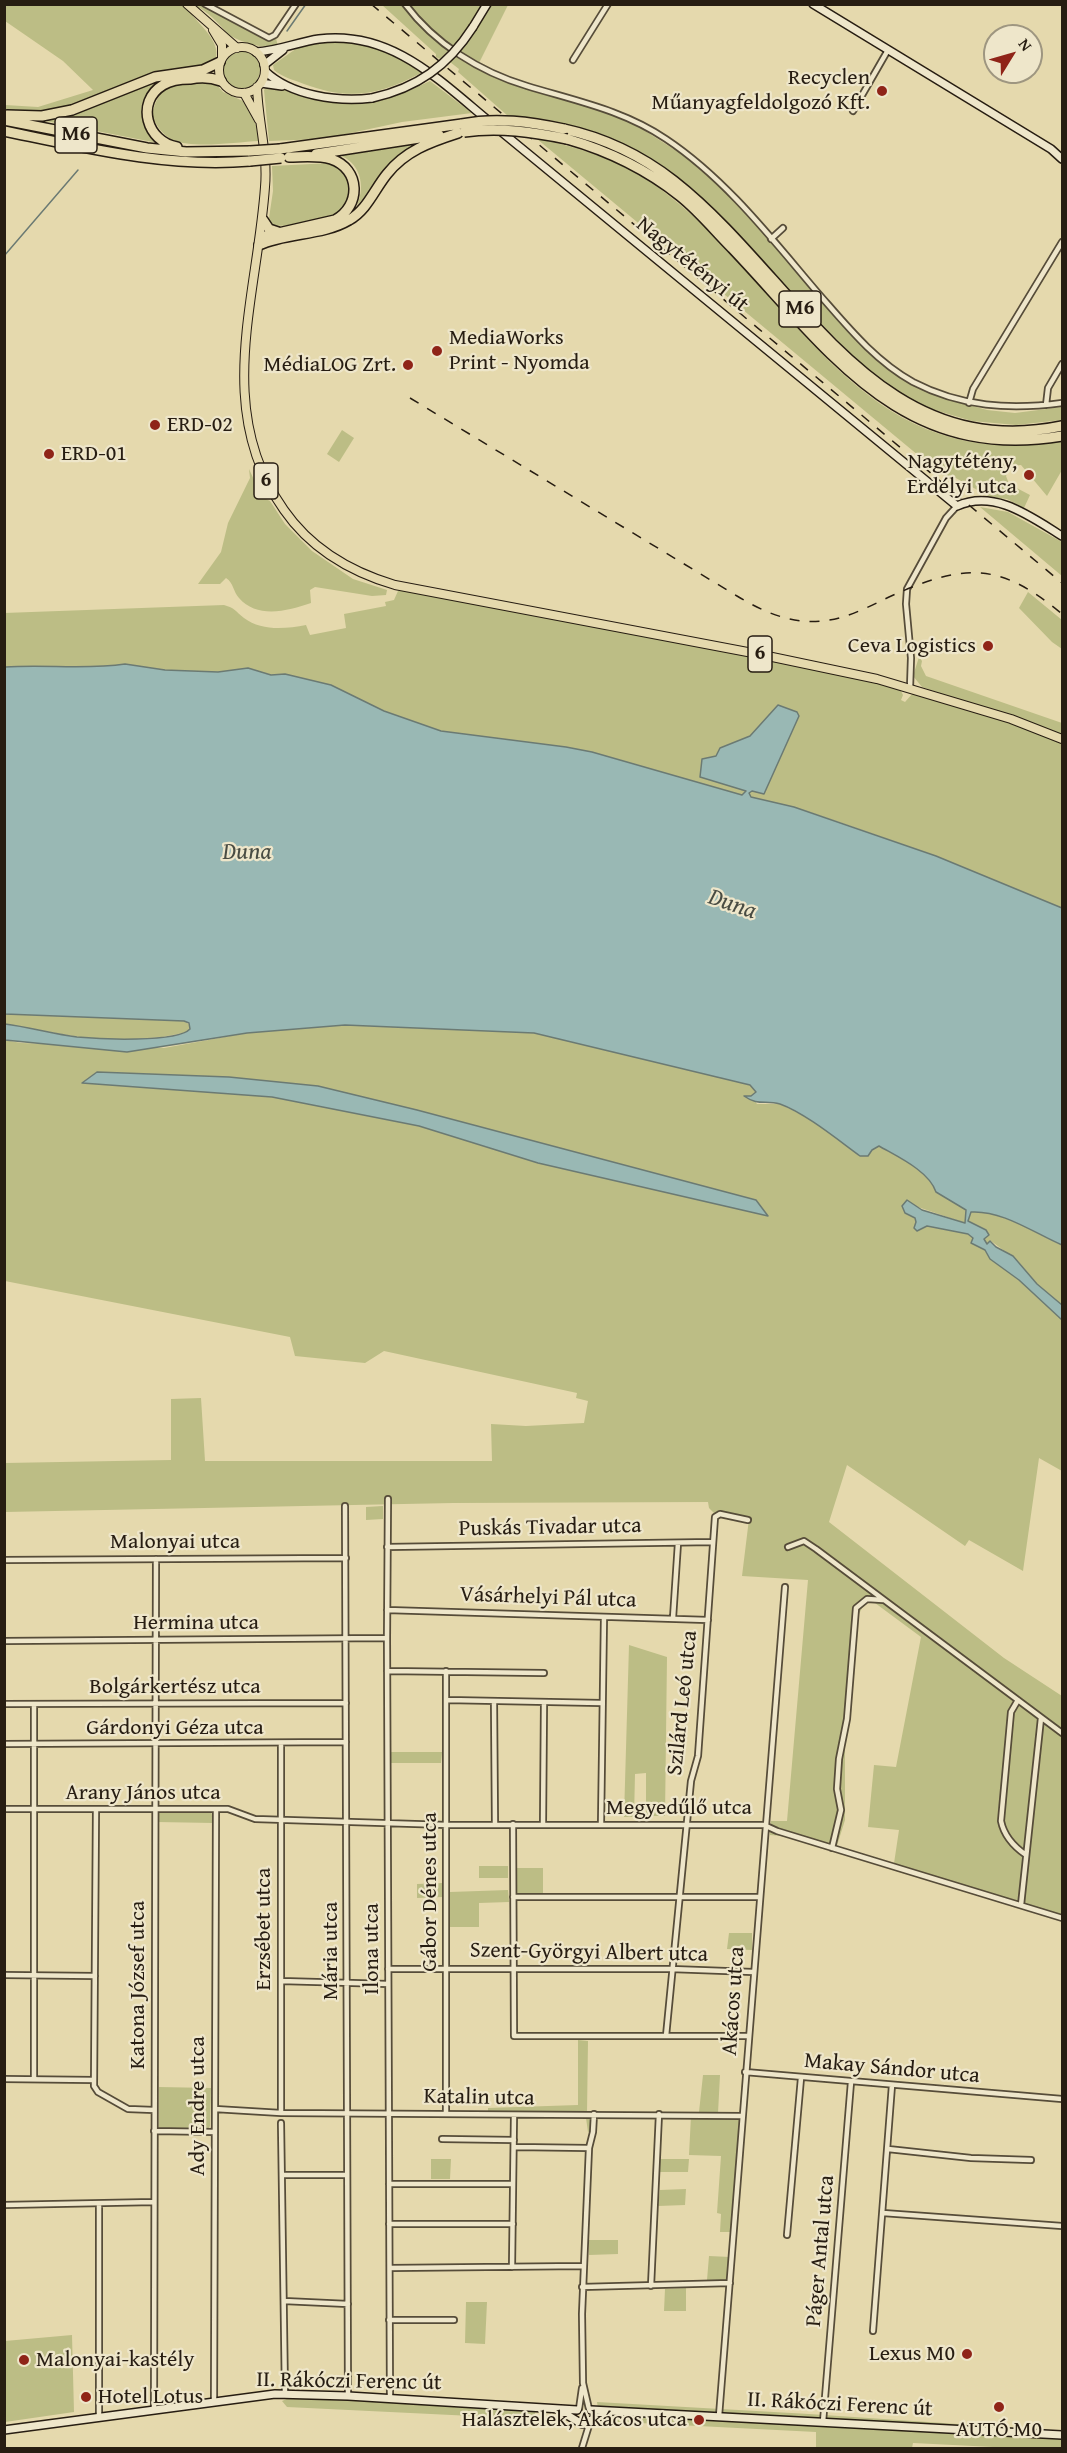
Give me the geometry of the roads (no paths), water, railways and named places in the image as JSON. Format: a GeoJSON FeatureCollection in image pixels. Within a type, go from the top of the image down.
{"type":"FeatureCollection","features":[{"type":"Feature","properties":{"kind":"highway"},"geometry":{"type":"LineString","coordinates":[[4,118],[42,116],[72,110],[155,78],[203,70],[221,61]]}},
{"type":"Feature","properties":{"kind":"highway"},"geometry":{"type":"LineString","coordinates":[[212,152],[173,147],[161,142],[150,129],[147,110],[156,91],[172,81],[207,77],[221,81]]}},
{"type":"Feature","properties":{"kind":"highway","name":"M6"},"geometry":{"type":"LineString","coordinates":[[4,118],[128,145],[168,151],[250,156]]}},
{"type":"Feature","properties":{"kind":"highway","name":"M6"},"geometry":{"type":"LineString","coordinates":[[461,130],[495,120],[534,123],[600,139],[623,149],[649,163],[674,181],[709,213],[844,356],[873,382],[900,399],[939,417],[979,427],[1021,430],[1062,426]]}},
{"type":"Feature","properties":{"kind":"highway","name":"M6"},"geometry":{"type":"LineString","coordinates":[[4,130],[135,157],[189,162],[283,155],[461,130],[524,132],[567,139],[598,148],[629,163],[650,174],[682,198],[850,373],[896,407],[936,425],[980,436],[1022,440],[1062,436]]}},
{"type":"Feature","properties":{"kind":"highway"},"geometry":{"type":"LineString","coordinates":[[276,236],[333,227],[348,221],[362,209],[385,176],[401,159],[420,146],[461,130]]}},
{"type":"Feature","properties":{"kind":"highway"},"geometry":{"type":"LineString","coordinates":[[260,241],[335,220],[348,210],[354,196],[352,177],[339,163],[327,158],[283,155]]}},
{"type":"Feature","properties":{"kind":"highway"},"geometry":{"type":"LineString","coordinates":[[263,220],[276,236]]}},
{"type":"Feature","properties":{"kind":"main road"},"geometry":{"type":"LineString","coordinates":[[187,4],[237,48]]}},
{"type":"Feature","properties":{"kind":"main road"},"geometry":{"type":"LineString","coordinates":[[202,17],[222,45],[219,72],[221,81],[231,91],[244,93],[259,85],[293,87],[333,98],[372,98],[399,91],[433,74],[456,51],[487,4]]}},
{"type":"Feature","properties":{"kind":"main road"},"geometry":{"type":"LineString","coordinates":[[813,4],[1051,149],[1062,159]]}},
{"type":"Feature","properties":{"kind":"main road","name":"Nagytétényi út"},"geometry":{"type":"LineString","coordinates":[[256,52],[317,39],[346,38],[373,42],[410,58],[957,506]]}},
{"type":"Feature","properties":{"kind":"main road","name":"Nagytétényi út"},"geometry":{"type":"LineString","coordinates":[[264,68],[291,46]]}},
{"type":"Feature","properties":{"kind":"main road"},"geometry":{"type":"LineString","coordinates":[[221,61],[226,53],[237,48],[245,48],[256,52],[264,68],[293,87]]}},
{"type":"Feature","properties":{"kind":"main road","name":"6"},"geometry":{"type":"LineString","coordinates":[[264,68],[259,85],[266,169],[263,220],[243,372],[245,418],[261,471],[273,495],[290,520],[312,542],[339,562],[369,577],[423,591],[759,654],[910,688],[1011,719],[1062,739]]}},
{"type":"Feature","properties":{"kind":"main road","name":"6"},"geometry":{"type":"LineString","coordinates":[[244,93],[262,126]]}},
{"type":"Feature","properties":{"kind":"main road"},"geometry":{"type":"LineString","coordinates":[[957,506],[971,502],[999,502],[1019,510],[1062,536]]}},
{"type":"Feature","properties":{"kind":"main road","name":"II. Rákóczi Ferenc út"},"geometry":{"type":"LineString","coordinates":[[4,2430],[285,2394],[1062,2435]]}},
{"type":"Feature","properties":{"kind":"main road","name":"II. Rákóczi Ferenc út"},"geometry":{"type":"LineString","coordinates":[[551,2407],[578,2422],[591,2421],[615,2410]]}},
{"type":"Feature","properties":{"kind":"main road"},"geometry":{"type":"LineString","coordinates":[[578,2409],[578,2422]]}},
{"type":"Feature","properties":{"kind":"main road"},"geometry":{"type":"LineString","coordinates":[[590,2410],[591,2421]]}},
{"type":"Feature","properties":{"kind":"street"},"geometry":{"type":"LineString","coordinates":[[206,5],[271,38],[296,4]]}},
{"type":"Feature","properties":{"kind":"street"},"geometry":{"type":"LineString","coordinates":[[405,4],[440,40],[482,68],[527,87],[605,108],[664,138],[703,167],[771,239],[871,352],[912,381],[949,398],[969,403],[1020,408],[1062,403]]}},
{"type":"Feature","properties":{"kind":"street"},"geometry":{"type":"LineString","coordinates":[[573,60],[608,4]]}},
{"type":"Feature","properties":{"kind":"street"},"geometry":{"type":"LineString","coordinates":[[853,111],[888,50]]}},
{"type":"Feature","properties":{"kind":"street"},"geometry":{"type":"LineString","coordinates":[[771,239],[783,228]]}},
{"type":"Feature","properties":{"kind":"street"},"geometry":{"type":"LineString","coordinates":[[969,403],[974,389],[1062,242]]}},
{"type":"Feature","properties":{"kind":"street"},"geometry":{"type":"LineString","coordinates":[[1046,405],[1048,388],[1062,364]]}},
{"type":"Feature","properties":{"kind":"street"},"geometry":{"type":"LineString","coordinates":[[910,688],[911,658],[906,604],[907,589],[946,518],[957,506]]}},
{"type":"Feature","properties":{"kind":"street","name":"Ilona utca"},"geometry":{"type":"LineString","coordinates":[[388,1499],[390,2398]]}},
{"type":"Feature","properties":{"kind":"street","name":"Mária utca"},"geometry":{"type":"LineString","coordinates":[[345,1506],[348,2396]]}},
{"type":"Feature","properties":{"kind":"street","name":"Szilárd Leó utca"},"geometry":{"type":"LineString","coordinates":[[666,2036],[686,1823],[693,1769],[698,1756],[716,1517],[720,1514],[748,1520]]}},
{"type":"Feature","properties":{"kind":"street"},"geometry":{"type":"LineString","coordinates":[[788,1547],[804,1541],[1062,1733]]}},
{"type":"Feature","properties":{"kind":"street","name":"Puskás Tivadar utca"},"geometry":{"type":"LineString","coordinates":[[387,1547],[713,1542]]}},
{"type":"Feature","properties":{"kind":"street"},"geometry":{"type":"LineString","coordinates":[[673,1618],[678,1543]]}},
{"type":"Feature","properties":{"kind":"street","name":"Malonyai utca"},"geometry":{"type":"LineString","coordinates":[[4,1560],[346,1558]]}},
{"type":"Feature","properties":{"kind":"street","name":"Katona József utca"},"geometry":{"type":"LineString","coordinates":[[154,2410],[156,1559]]}},
{"type":"Feature","properties":{"kind":"street","name":"Akácos utca"},"geometry":{"type":"LineString","coordinates":[[719,2416],[785,1587]]}},
{"type":"Feature","properties":{"kind":"street"},"geometry":{"type":"LineString","coordinates":[[832,1848],[841,1810],[837,1790],[839,1759],[847,1719],[856,1608],[863,1600],[872,1598],[888,1603]]}},
{"type":"Feature","properties":{"kind":"street","name":"Vásárhelyi Pál utca"},"geometry":{"type":"LineString","coordinates":[[387,1610],[708,1620]]}},
{"type":"Feature","properties":{"kind":"street"},"geometry":{"type":"LineString","coordinates":[[601,1824],[604,1617]]}},
{"type":"Feature","properties":{"kind":"street","name":"Hermina utca"},"geometry":{"type":"LineString","coordinates":[[4,1641],[387,1638]]}},
{"type":"Feature","properties":{"kind":"street"},"geometry":{"type":"LineString","coordinates":[[387,1671],[544,1673]]}},
{"type":"Feature","properties":{"kind":"street","name":"Gábor Dénes utca"},"geometry":{"type":"LineString","coordinates":[[446,1671],[446,2113]]}},
{"type":"Feature","properties":{"kind":"street"},"geometry":{"type":"LineString","coordinates":[[447,1700],[601,1703]]}},
{"type":"Feature","properties":{"kind":"street"},"geometry":{"type":"LineString","coordinates":[[1018,1700],[1011,1712],[1001,1821],[1003,1831],[1011,1842],[1026,1855]]}},
{"type":"Feature","properties":{"kind":"street"},"geometry":{"type":"LineString","coordinates":[[494,1701],[495,1825]]}},
{"type":"Feature","properties":{"kind":"street","name":"Bolgárkertész utca"},"geometry":{"type":"LineString","coordinates":[[4,1704],[346,1702]]}},
{"type":"Feature","properties":{"kind":"street"},"geometry":{"type":"LineString","coordinates":[[543,1824],[544,1703]]}},
{"type":"Feature","properties":{"kind":"street"},"geometry":{"type":"LineString","coordinates":[[34,1704],[34,2079]]}},
{"type":"Feature","properties":{"kind":"street"},"geometry":{"type":"LineString","coordinates":[[1021,1905],[1041,1718]]}},
{"type":"Feature","properties":{"kind":"street","name":"Gárdonyi Géza utca"},"geometry":{"type":"LineString","coordinates":[[4,1744],[346,1742]]}},
{"type":"Feature","properties":{"kind":"street","name":"Erzsébet utca"},"geometry":{"type":"LineString","coordinates":[[281,1744],[281,2113]]}},
{"type":"Feature","properties":{"kind":"street","name":"Arany János utca"},"geometry":{"type":"LineString","coordinates":[[4,1809],[233,1810],[255,1819],[388,1822]]}},
{"type":"Feature","properties":{"kind":"street"},"geometry":{"type":"LineString","coordinates":[[96,1809],[94,2086],[98,2092],[128,2109],[154,2110]]}},
{"type":"Feature","properties":{"kind":"street","name":"Ady Endre utca"},"geometry":{"type":"LineString","coordinates":[[214,2402],[216,1810]]}},
{"type":"Feature","properties":{"kind":"street","name":"Megyedűlő utca"},"geometry":{"type":"LineString","coordinates":[[388,1822],[447,1825],[686,1823],[765,1825],[777,1831],[1062,1918]]}},
{"type":"Feature","properties":{"kind":"street"},"geometry":{"type":"LineString","coordinates":[[513,1824],[514,2036],[748,2036]]}},
{"type":"Feature","properties":{"kind":"street"},"geometry":{"type":"LineString","coordinates":[[513,1898],[759,1897]]}},
{"type":"Feature","properties":{"kind":"street","name":"Szent-Györgyi Albert utca"},"geometry":{"type":"LineString","coordinates":[[388,1969],[753,1972]]}},
{"type":"Feature","properties":{"kind":"street"},"geometry":{"type":"LineString","coordinates":[[4,1975],[95,1976]]}},
{"type":"Feature","properties":{"kind":"street"},"geometry":{"type":"LineString","coordinates":[[281,1982],[388,1984]]}},
{"type":"Feature","properties":{"kind":"street","name":"Makay Sándor utca"},"geometry":{"type":"LineString","coordinates":[[746,2072],[1062,2099]]}},
{"type":"Feature","properties":{"kind":"street"},"geometry":{"type":"LineString","coordinates":[[787,2235],[801,2078]]}},
{"type":"Feature","properties":{"kind":"street"},"geometry":{"type":"LineString","coordinates":[[4,2079],[94,2080]]}},
{"type":"Feature","properties":{"kind":"street","name":"Páger Antal utca"},"geometry":{"type":"LineString","coordinates":[[823,2422],[851,2082]]}},
{"type":"Feature","properties":{"kind":"street"},"geometry":{"type":"LineString","coordinates":[[873,2331],[892,2085]]}},
{"type":"Feature","properties":{"kind":"street","name":"Katalin utca"},"geometry":{"type":"LineString","coordinates":[[215,2109],[281,2113],[742,2116]]}},
{"type":"Feature","properties":{"kind":"street"},"geometry":{"type":"LineString","coordinates":[[578,2409],[583,2383],[582,2287],[589,2148],[594,2114]]}},
{"type":"Feature","properties":{"kind":"street"},"geometry":{"type":"LineString","coordinates":[[651,2286],[660,2114]]}},
{"type":"Feature","properties":{"kind":"street"},"geometry":{"type":"LineString","coordinates":[[512,2267],[514,2115]]}},
{"type":"Feature","properties":{"kind":"street"},"geometry":{"type":"LineString","coordinates":[[281,2123],[285,2394]]}},
{"type":"Feature","properties":{"kind":"street"},"geometry":{"type":"LineString","coordinates":[[154,2131],[215,2132]]}},
{"type":"Feature","properties":{"kind":"street"},"geometry":{"type":"LineString","coordinates":[[442,2139],[514,2140]]}},
{"type":"Feature","properties":{"kind":"street"},"geometry":{"type":"LineString","coordinates":[[514,2147],[589,2148]]}},
{"type":"Feature","properties":{"kind":"street"},"geometry":{"type":"LineString","coordinates":[[888,2149],[971,2158],[1031,2160]]}},
{"type":"Feature","properties":{"kind":"street"},"geometry":{"type":"LineString","coordinates":[[282,2175],[347,2175]]}},
{"type":"Feature","properties":{"kind":"street"},"geometry":{"type":"LineString","coordinates":[[389,2184],[513,2184]]}},
{"type":"Feature","properties":{"kind":"street"},"geometry":{"type":"LineString","coordinates":[[4,2205],[154,2202]]}},
{"type":"Feature","properties":{"kind":"street"},"geometry":{"type":"LineString","coordinates":[[99,2204],[99,2417]]}},
{"type":"Feature","properties":{"kind":"street"},"geometry":{"type":"LineString","coordinates":[[883,2212],[1062,2226]]}},
{"type":"Feature","properties":{"kind":"street"},"geometry":{"type":"LineString","coordinates":[[389,2224],[513,2224]]}},
{"type":"Feature","properties":{"kind":"street"},"geometry":{"type":"LineString","coordinates":[[390,2268],[583,2266]]}},
{"type":"Feature","properties":{"kind":"street"},"geometry":{"type":"LineString","coordinates":[[582,2287],[730,2283]]}},
{"type":"Feature","properties":{"kind":"street"},"geometry":{"type":"LineString","coordinates":[[284,2301],[348,2304]]}},
{"type":"Feature","properties":{"kind":"street"},"geometry":{"type":"LineString","coordinates":[[389,2320],[454,2320]]}},
{"type":"Feature","properties":{"kind":"street"},"geometry":{"type":"LineString","coordinates":[[583,2383],[590,2410]]}},
{"type":"Feature","properties":{"kind":"street"},"geometry":{"type":"LineString","coordinates":[[582,2448],[591,2421]]}},
{"type":"Feature","properties":{"kind":"street"},"geometry":{"type":"LineString","coordinates":[[578,2422],[584,2439]]}},
{"type":"Feature","properties":{"kind":"water","name":"Duna"},"geometry":{"type":"Polygon","coordinates":[[[125,664],[165,670],[218,672],[248,668],[271,675],[285,674],[331,685],[384,711],[441,731],[592,752],[742,795],[746,791],[700,777],[702,759],[716,756],[720,748],[750,736],[778,705],[797,712],[799,716],[764,794],[752,791],[749,793],[751,797],[794,807],[936,856],[1062,908],[1062,1245],[1018,1223],[983,1212],[971,1212],[968,1221],[986,1230],[989,1235],[984,1239],[987,1244],[990,1241],[1013,1256],[1037,1284],[1062,1305],[1062,1320],[1019,1280],[990,1259],[985,1250],[971,1243],[973,1238],[968,1234],[927,1226],[917,1231],[914,1228],[915,1218],[905,1213],[902,1206],[907,1200],[922,1210],[965,1223],[966,1210],[936,1192],[920,1171],[879,1146],[868,1156],[860,1156],[821,1127],[790,1108],[775,1103],[753,1101],[744,1096],[751,1096],[756,1092],[750,1085],[534,1033],[345,1025],[247,1033],[127,1052],[5,1040],[5,1024],[77,1037],[119,1039],[170,1036],[190,1029],[189,1023],[184,1021],[5,1014],[5,667],[95,667],[125,664]]]}},
{"type":"Feature","properties":{"kind":"water"},"geometry":{"type":"Polygon","coordinates":[[[97,1072],[229,1077],[318,1086],[756,1200],[768,1216],[538,1163],[419,1126],[272,1097],[82,1083],[97,1072]]]}},
{"type":"Feature","properties":{"kind":"waterway"},"geometry":{"type":"LineString","coordinates":[[287,31],[306,4]]}},
{"type":"Feature","properties":{"kind":"waterway"},"geometry":{"type":"LineString","coordinates":[[4,256],[78,170]]}},
{"type":"Feature","properties":{"kind":"railway"},"geometry":{"type":"LineString","coordinates":[[371,4],[1062,583]]}},
{"type":"Feature","properties":{"kind":"railway"},"geometry":{"type":"LineString","coordinates":[[410,398],[737,596],[781,617],[804,621],[837,619],[938,578],[979,573],[998,576],[1018,584],[1039,596],[1062,614]]}},
{"type":"Feature","properties":{"kind":"place","name":"Recyclen Műanyagfeldolgozó Kft."},"geometry":{"type":"Point","coordinates":[882,91]}},
{"type":"Feature","properties":{"kind":"place","name":"MediaWorks Print - Nyomda"},"geometry":{"type":"Point","coordinates":[437,351]}},
{"type":"Feature","properties":{"kind":"place","name":"MédiaLOG Zrt."},"geometry":{"type":"Point","coordinates":[408,365]}},
{"type":"Feature","properties":{"kind":"place","name":"ERD-02"},"geometry":{"type":"Point","coordinates":[155,425]}},
{"type":"Feature","properties":{"kind":"place","name":"ERD-01"},"geometry":{"type":"Point","coordinates":[49,454]}},
{"type":"Feature","properties":{"kind":"place","name":"Nagytétény, Erdélyi utca"},"geometry":{"type":"Point","coordinates":[1029,475]}},
{"type":"Feature","properties":{"kind":"place","name":"Ceva Logistics"},"geometry":{"type":"Point","coordinates":[988,646]}},
{"type":"Feature","properties":{"kind":"place","name":"Lexus M0"},"geometry":{"type":"Point","coordinates":[967,2354]}},
{"type":"Feature","properties":{"kind":"place","name":"Malonyai-kastély"},"geometry":{"type":"Point","coordinates":[24,2360]}},
{"type":"Feature","properties":{"kind":"place","name":"Hotel Lotus"},"geometry":{"type":"Point","coordinates":[86,2397]}},
{"type":"Feature","properties":{"kind":"place","name":"AUTÓ M0"},"geometry":{"type":"Point","coordinates":[999,2407]}},
{"type":"Feature","properties":{"kind":"place","name":"Halásztelek, Akácos utca"},"geometry":{"type":"Point","coordinates":[699,2420]}}]}
